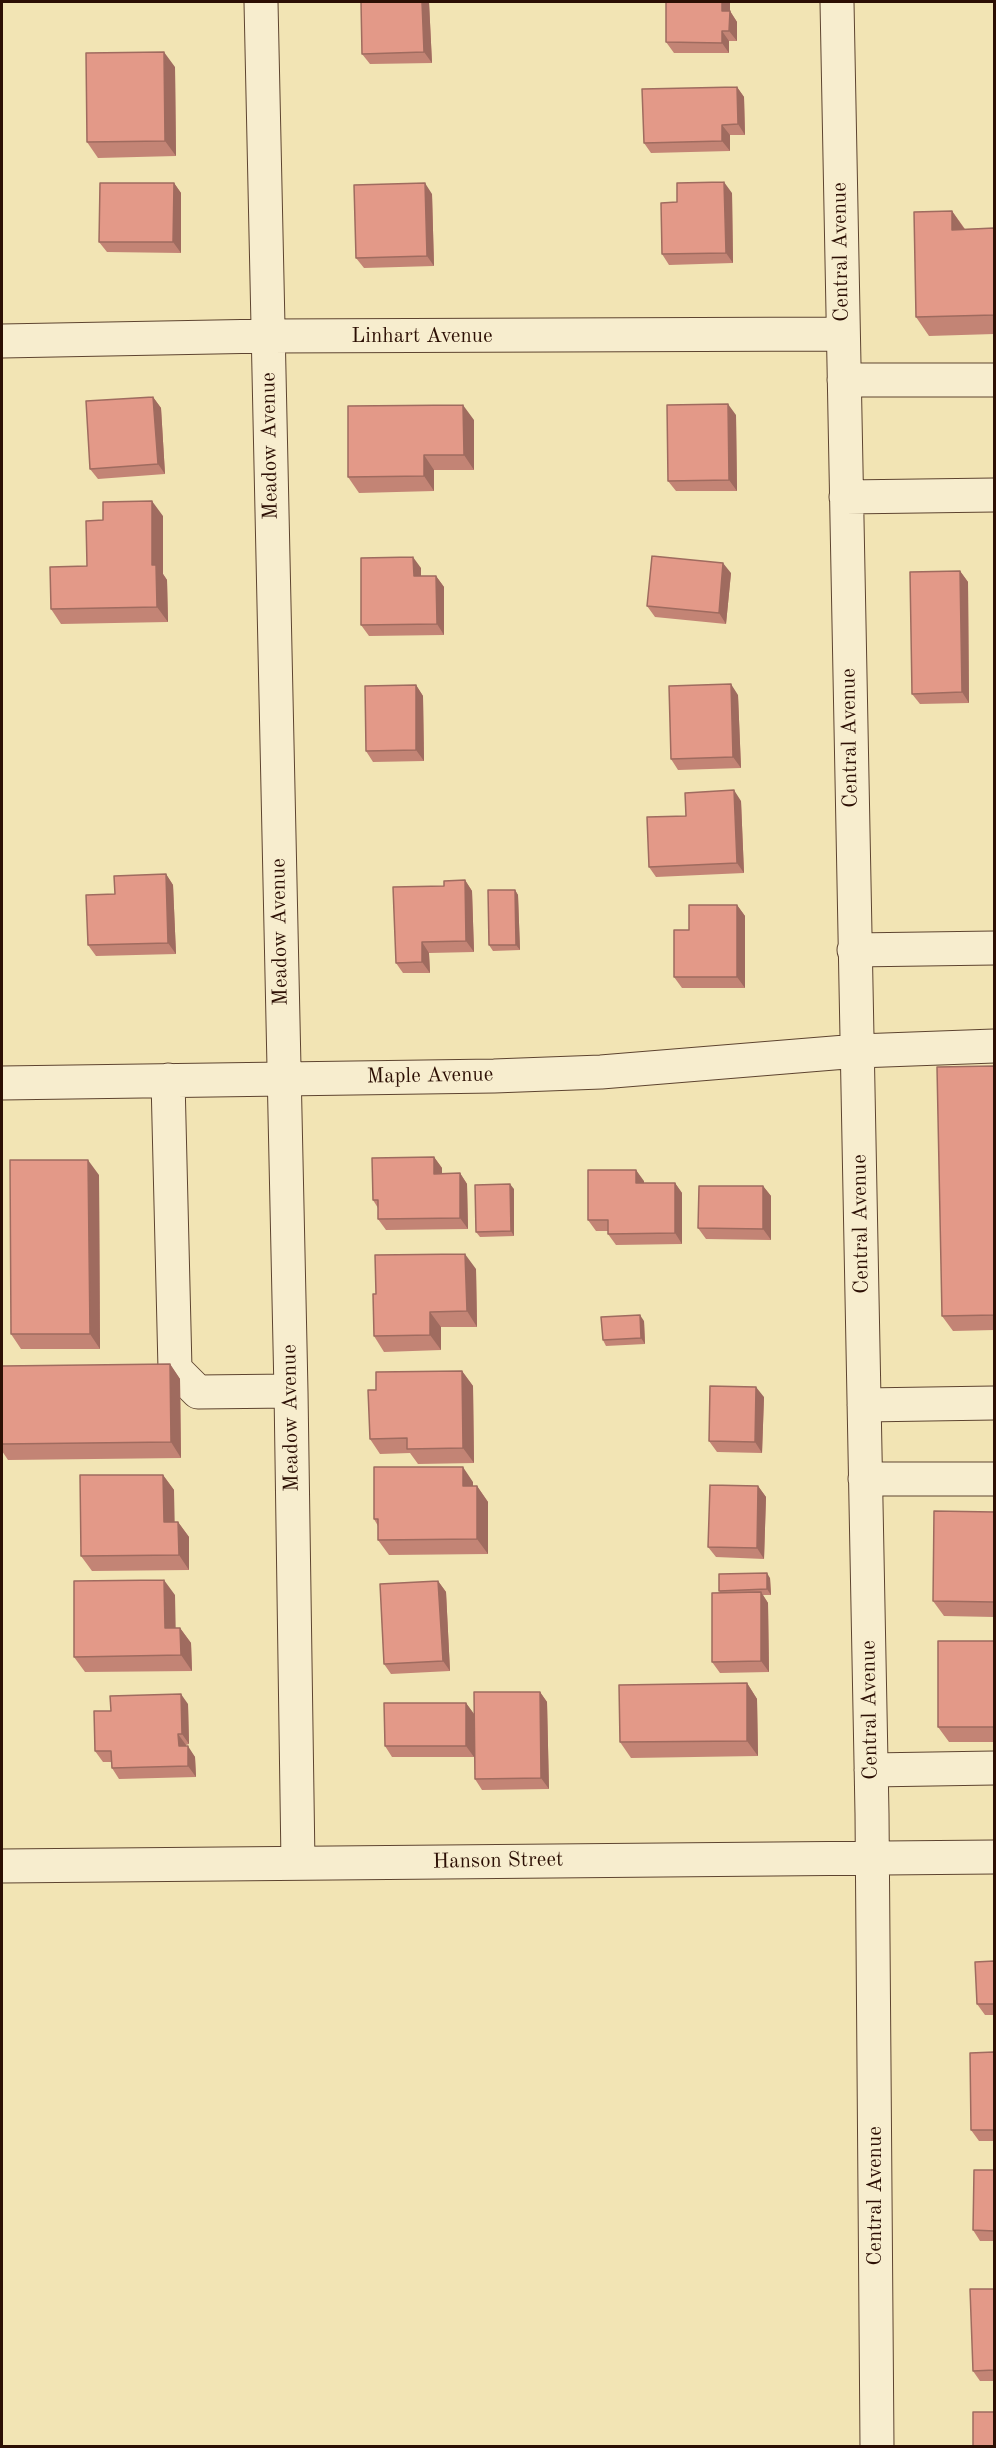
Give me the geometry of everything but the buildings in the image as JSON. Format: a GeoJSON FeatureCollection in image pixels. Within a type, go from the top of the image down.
{"type":"FeatureCollection","features":[{"type":"Feature","properties":{"kind":"street","name":"Meadow Avenue"},"geometry":{"type":"LineString","coordinates":[[261,2],[291,1391],[298,1863]]}},
{"type":"Feature","properties":{"kind":"street","name":"Central Avenue"},"geometry":{"type":"LineString","coordinates":[[837,2],[873,1857],[878,2446]]}},
{"type":"Feature","properties":{"kind":"street","name":"Linhart Avenue"},"geometry":{"type":"LineString","coordinates":[[2,341],[268,336],[843,334]]}},
{"type":"Feature","properties":{"kind":"street"},"geometry":{"type":"LineString","coordinates":[[844,380],[994,380]]}},
{"type":"Feature","properties":{"kind":"street"},"geometry":{"type":"LineString","coordinates":[[846,497],[994,495]]}},
{"type":"Feature","properties":{"kind":"street"},"geometry":{"type":"LineString","coordinates":[[854,950],[994,948]]}},
{"type":"Feature","properties":{"kind":"street","name":"Maple Avenue"},"geometry":{"type":"LineString","coordinates":[[2,1083],[494,1076],[601,1072],[858,1051],[994,1046]]}},
{"type":"Feature","properties":{"kind":"street"},"geometry":{"type":"LineString","coordinates":[[168,1080],[175,1369],[198,1392],[291,1391]]}},
{"type":"Feature","properties":{"kind":"street"},"geometry":{"type":"LineString","coordinates":[[864,1405],[994,1403]]}},
{"type":"Feature","properties":{"kind":"street"},"geometry":{"type":"LineString","coordinates":[[865,1479],[994,1479]]}},
{"type":"Feature","properties":{"kind":"street"},"geometry":{"type":"LineString","coordinates":[[871,1770],[994,1768]]}},
{"type":"Feature","properties":{"kind":"street","name":"Hanson Street"},"geometry":{"type":"LineString","coordinates":[[2,1866],[994,1857]]}}]}
